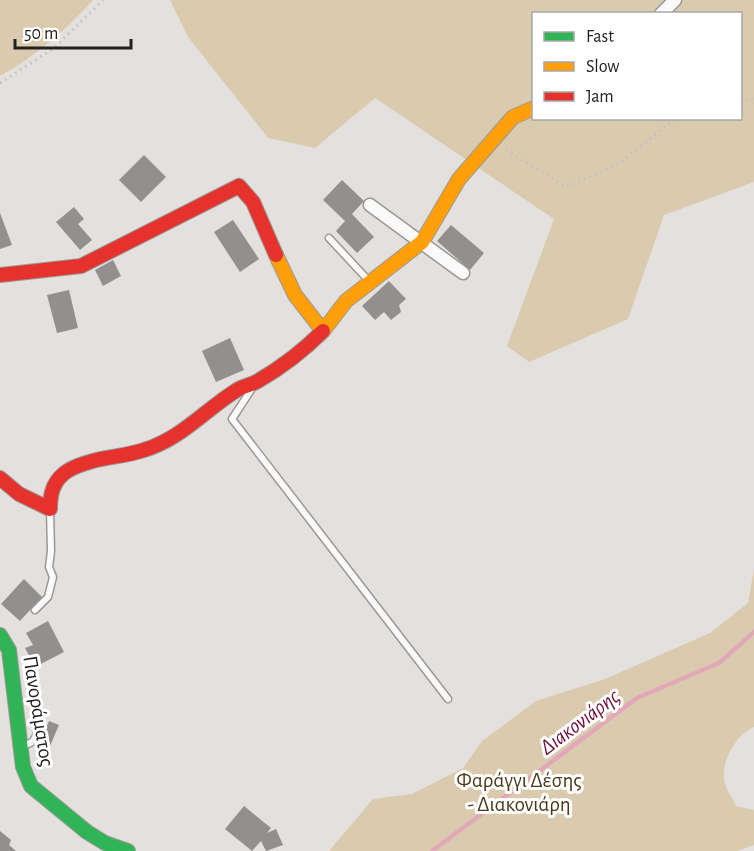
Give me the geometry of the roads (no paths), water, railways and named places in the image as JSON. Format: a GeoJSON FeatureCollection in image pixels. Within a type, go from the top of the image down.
{"type":"FeatureCollection","features":[{"type":"Feature","properties":{"kind":"street"},"geometry":{"type":"LineString","coordinates":[[663,12],[675,0]]}},
{"type":"Feature","properties":{"kind":"street"},"geometry":{"type":"LineString","coordinates":[[0,478],[19,494],[50,509],[50,496],[55,483],[77,466],[135,454],[155,446],[198,422],[237,390],[256,382],[298,355],[323,331],[346,301],[369,281],[423,242],[459,179],[513,117],[532,109]]}},
{"type":"Feature","properties":{"kind":"street"},"geometry":{"type":"LineString","coordinates":[[0,275],[81,266],[239,186],[244,189],[257,211],[287,281],[309,316],[323,331]]}},
{"type":"Feature","properties":{"kind":"street"},"geometry":{"type":"LineString","coordinates":[[370,205],[463,273]]}},
{"type":"Feature","properties":{"kind":"street","name":"Πανοράματος"},"geometry":{"type":"LineString","coordinates":[[0,635],[9,650],[23,767],[31,786],[87,832],[105,843],[128,851]]}},
{"type":"Feature","properties":{"kind":"lane"},"geometry":{"type":"LineString","coordinates":[[329,238],[369,281]]}},
{"type":"Feature","properties":{"kind":"lane"},"geometry":{"type":"LineString","coordinates":[[256,382],[232,420],[448,699]]}},
{"type":"Feature","properties":{"kind":"lane"},"geometry":{"type":"LineString","coordinates":[[35,610],[48,597],[53,577],[49,567],[50,509]]}},
{"type":"Feature","properties":{"kind":"lane"},"geometry":{"type":"LineString","coordinates":[[20,748],[32,742],[37,735],[32,670]]}},
{"type":"Feature","properties":{"kind":"waterway","name":"Διακονιάρης"},"geometry":{"type":"LineString","coordinates":[[432,851],[637,698],[719,663],[754,632]]}},
{"type":"Feature","properties":{"kind":"park label","name":"Φαράγγι Δέσης - Διακονιάρη"},"geometry":{"type":"Point","coordinates":[519,792]}}]}
